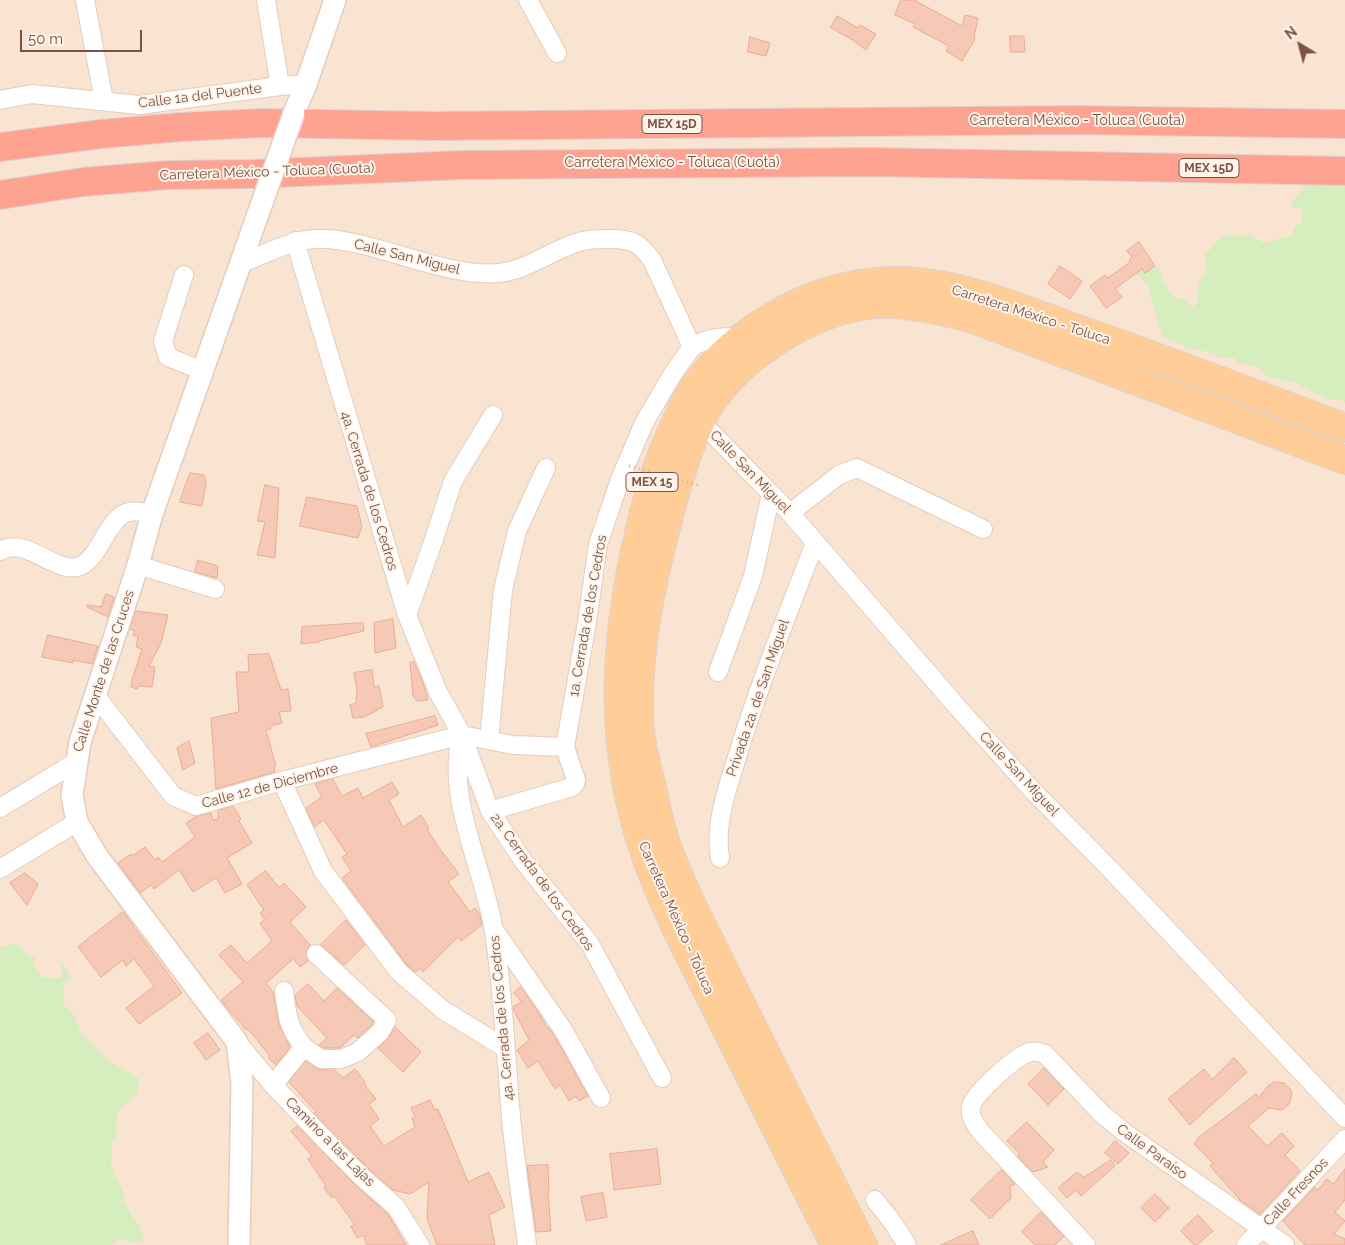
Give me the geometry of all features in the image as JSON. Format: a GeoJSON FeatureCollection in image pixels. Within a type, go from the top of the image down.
{"type":"FeatureCollection","features":[{"type":"Feature","properties":{"kind":"highway","name":"Carretera México - Toluca (Cuota)"},"geometry":{"type":"LineString","coordinates":[[0,148],[101,134],[181,126],[262,123],[444,126],[1073,120],[1345,124]]}},
{"type":"Feature","properties":{"kind":"highway","name":"Carretera México - Toluca (Cuota)"},"geometry":{"type":"LineString","coordinates":[[0,195],[83,182],[168,175],[253,174],[462,165],[968,163],[1345,171]]}},
{"type":"Feature","properties":{"kind":"main road","name":"Carretera México - Toluca"},"geometry":{"type":"LineString","coordinates":[[835,1245],[689,955],[652,873],[634,819],[620,750],[618,724],[622,622],[631,567],[650,488],[664,446],[690,393],[717,360],[743,337],[788,308],[813,297],[873,283],[897,281],[956,289],[1001,302],[1160,358],[1345,428]]}},
{"type":"Feature","properties":{"kind":"main road","name":"Carretera México - Toluca"},"geometry":{"type":"LineString","coordinates":[[863,1245],[764,1051],[687,892],[661,829],[643,752],[638,716],[640,673],[655,571],[672,504],[687,456],[713,400],[730,379],[745,365],[777,340],[800,327],[846,309],[873,304],[893,304],[927,308],[976,320],[1345,460]]}},
{"type":"Feature","properties":{"kind":"street"},"geometry":{"type":"LineString","coordinates":[[85,0],[104,101]]}},
{"type":"Feature","properties":{"kind":"street"},"geometry":{"type":"LineString","coordinates":[[266,0],[280,86]]}},
{"type":"Feature","properties":{"kind":"street"},"geometry":{"type":"LineString","coordinates":[[306,84],[335,0]]}},
{"type":"Feature","properties":{"kind":"street"},"geometry":{"type":"LineString","coordinates":[[528,0],[557,53]]}},
{"type":"Feature","properties":{"kind":"street","name":"Calle 1a del Puente"},"geometry":{"type":"LineString","coordinates":[[0,100],[32,94],[139,105],[306,84]]}},
{"type":"Feature","properties":{"kind":"street","name":"Calle Monte de las Cruces"},"geometry":{"type":"LineString","coordinates":[[237,1042],[96,856],[77,822],[72,795],[80,742],[138,564],[152,514],[294,113],[306,84]]}},
{"type":"Feature","properties":{"kind":"street","name":"Calle San Miguel"},"geometry":{"type":"LineString","coordinates":[[241,263],[295,241],[333,239],[378,248],[456,270],[480,273],[513,270],[585,240],[631,240],[643,247],[652,260],[692,347]]}},
{"type":"Feature","properties":{"kind":"street","name":"4a. Cerrada de los Cedros"},"geometry":{"type":"LineString","coordinates":[[295,241],[407,615],[438,692],[462,735],[459,745],[458,783],[463,818],[494,928],[500,970],[512,1130],[527,1245]]}},
{"type":"Feature","properties":{"kind":"street"},"geometry":{"type":"LineString","coordinates":[[184,275],[163,341],[168,357],[203,371]]}},
{"type":"Feature","properties":{"kind":"street"},"geometry":{"type":"LineString","coordinates":[[692,347],[717,337],[743,337]]}},
{"type":"Feature","properties":{"kind":"street","name":"1a. Cerrada de los Cedros"},"geometry":{"type":"LineString","coordinates":[[490,811],[572,787],[575,784],[576,780],[565,747],[587,622],[598,544],[621,477],[644,423],[672,375],[692,347]]}},
{"type":"Feature","properties":{"kind":"street"},"geometry":{"type":"LineString","coordinates":[[407,615],[453,481],[493,416]]}},
{"type":"Feature","properties":{"kind":"street","name":"Calle San Miguel"},"geometry":{"type":"LineString","coordinates":[[702,422],[790,513],[1035,793],[1112,870],[1345,1118]]}},
{"type":"Feature","properties":{"kind":"street"},"geometry":{"type":"LineString","coordinates":[[489,740],[503,590],[517,531],[546,468]]}},
{"type":"Feature","properties":{"kind":"street"},"geometry":{"type":"LineString","coordinates":[[790,513],[840,475],[857,468],[983,529]]}},
{"type":"Feature","properties":{"kind":"street"},"geometry":{"type":"LineString","coordinates":[[718,672],[752,576],[771,494]]}},
{"type":"Feature","properties":{"kind":"street"},"geometry":{"type":"LineString","coordinates":[[0,551],[14,546],[69,568],[81,566],[90,558],[122,515],[130,512],[152,514]]}},
{"type":"Feature","properties":{"kind":"street","name":"Privada 2a. de San Miguel"},"geometry":{"type":"LineString","coordinates":[[720,858],[718,844],[722,810],[728,785],[752,709],[815,543]]}},
{"type":"Feature","properties":{"kind":"street"},"geometry":{"type":"LineString","coordinates":[[138,564],[216,589]]}},
{"type":"Feature","properties":{"kind":"street","name":"Calle 12 de Diciembre"},"geometry":{"type":"LineString","coordinates":[[96,696],[173,796],[196,806],[282,781],[462,735]]}},
{"type":"Feature","properties":{"kind":"street"},"geometry":{"type":"LineString","coordinates":[[462,735],[514,745],[565,747]]}},
{"type":"Feature","properties":{"kind":"street","name":"2a. Cerrada de los Cedros"},"geometry":{"type":"LineString","coordinates":[[462,735],[490,811],[524,862],[590,944],[662,1078]]}},
{"type":"Feature","properties":{"kind":"street"},"geometry":{"type":"LineString","coordinates":[[0,808],[76,762]]}},
{"type":"Feature","properties":{"kind":"street"},"geometry":{"type":"LineString","coordinates":[[282,781],[323,871],[399,972],[444,1010],[505,1048]]}},
{"type":"Feature","properties":{"kind":"street"},"geometry":{"type":"LineString","coordinates":[[0,870],[77,822]]}},
{"type":"Feature","properties":{"kind":"street"},"geometry":{"type":"LineString","coordinates":[[494,928],[564,1031],[601,1098]]}},
{"type":"Feature","properties":{"kind":"street"},"geometry":{"type":"LineString","coordinates":[[284,991],[286,1012],[292,1033],[304,1047],[321,1059],[341,1059],[358,1052],[380,1032],[387,1020],[316,954]]}},
{"type":"Feature","properties":{"kind":"street"},"geometry":{"type":"LineString","coordinates":[[237,1042],[242,1083],[239,1245]]}},
{"type":"Feature","properties":{"kind":"street","name":"Camino a las Lajas"},"geometry":{"type":"LineString","coordinates":[[237,1042],[273,1085],[349,1164],[396,1207],[420,1245]]}},
{"type":"Feature","properties":{"kind":"street"},"geometry":{"type":"LineString","coordinates":[[273,1085],[304,1047]]}},
{"type":"Feature","properties":{"kind":"street","name":"Calle Paraíso"},"geometry":{"type":"LineString","coordinates":[[1086,1245],[980,1131],[971,1116],[971,1107],[976,1097],[1016,1058],[1029,1052],[1037,1051],[1045,1054],[1082,1095],[1118,1128],[1285,1245]]}},
{"type":"Feature","properties":{"kind":"street","name":"Calle Fresnos"},"geometry":{"type":"LineString","coordinates":[[1246,1245],[1345,1139]]}},
{"type":"Feature","properties":{"kind":"street"},"geometry":{"type":"LineString","coordinates":[[875,1200],[907,1245]]}},
{"type":"Feature","properties":{"kind":"path"},"geometry":{"type":"LineString","coordinates":[[629,466],[698,485]]}},
{"type":"Feature","properties":{"kind":"shaded area"},"geometry":{"type":"Polygon","coordinates":[[[0,0],[1345,0],[1345,1245],[0,1245],[0,0]]]}},
{"type":"Feature","properties":{"kind":"green space"},"geometry":{"type":"Polygon","coordinates":[[[1306,175],[1345,186],[1345,403],[1340,400],[1326,399],[1296,383],[1266,376],[1258,368],[1238,363],[1235,358],[1220,358],[1213,353],[1189,348],[1164,338],[1147,284],[1137,274],[1147,263],[1152,267],[1158,267],[1165,284],[1175,299],[1187,299],[1192,309],[1197,302],[1198,285],[1206,271],[1205,255],[1223,236],[1249,235],[1264,243],[1293,235],[1293,228],[1301,223],[1302,208],[1292,208],[1292,202],[1305,187],[1306,175]]]}},
{"type":"Feature","properties":{"kind":"green space"},"geometry":{"type":"Polygon","coordinates":[[[16,943],[25,953],[35,957],[33,965],[43,978],[61,978],[62,962],[71,979],[62,984],[64,990],[63,1004],[73,1014],[80,1032],[110,1063],[129,1072],[140,1080],[136,1095],[117,1112],[116,1138],[112,1141],[111,1166],[123,1192],[124,1201],[134,1220],[140,1226],[143,1240],[137,1242],[117,1239],[111,1245],[0,1245],[0,947],[16,943]]]}},
{"type":"Feature","properties":{"kind":"building"},"geometry":{"type":"Polygon","coordinates":[[[901,0],[914,0],[962,26],[965,15],[978,18],[975,39],[962,61],[946,51],[949,46],[913,27],[915,24],[895,15],[901,0]]]}},
{"type":"Feature","properties":{"kind":"building"},"geometry":{"type":"Polygon","coordinates":[[[837,16],[858,28],[860,25],[876,34],[866,50],[831,28],[837,16]]]}},
{"type":"Feature","properties":{"kind":"building"},"geometry":{"type":"Polygon","coordinates":[[[1010,36],[1024,36],[1025,52],[1011,52],[1010,36]]]}},
{"type":"Feature","properties":{"kind":"building"},"geometry":{"type":"Polygon","coordinates":[[[750,37],[770,43],[766,56],[748,52],[750,37]]]}},
{"type":"Feature","properties":{"kind":"building"},"geometry":{"type":"Polygon","coordinates":[[[1139,242],[1155,266],[1145,273],[1142,269],[1115,289],[1122,297],[1106,308],[1090,286],[1105,275],[1108,278],[1130,262],[1129,260],[1132,257],[1127,251],[1139,242]]]}},
{"type":"Feature","properties":{"kind":"building"},"geometry":{"type":"Polygon","coordinates":[[[1060,266],[1082,281],[1070,299],[1048,284],[1060,266]]]}},
{"type":"Feature","properties":{"kind":"building"},"geometry":{"type":"Polygon","coordinates":[[[190,473],[204,475],[206,482],[202,506],[180,502],[190,473]]]}},
{"type":"Feature","properties":{"kind":"building"},"geometry":{"type":"Polygon","coordinates":[[[265,485],[279,488],[275,558],[257,555],[265,522],[258,521],[265,485]]]}},
{"type":"Feature","properties":{"kind":"building"},"geometry":{"type":"Polygon","coordinates":[[[307,497],[357,506],[362,526],[358,538],[300,526],[307,497]]]}},
{"type":"Feature","properties":{"kind":"building"},"geometry":{"type":"Polygon","coordinates":[[[198,560],[218,566],[217,578],[195,572],[198,560]]]}},
{"type":"Feature","properties":{"kind":"building"},"geometry":{"type":"Polygon","coordinates":[[[106,594],[114,597],[108,617],[87,607],[87,605],[101,607],[106,594]]]}},
{"type":"Feature","properties":{"kind":"building"},"geometry":{"type":"Polygon","coordinates":[[[136,611],[168,615],[161,643],[149,666],[155,667],[152,687],[138,686],[137,689],[131,687],[142,649],[136,647],[138,637],[133,635],[135,631],[130,629],[136,611]]]}},
{"type":"Feature","properties":{"kind":"building"},"geometry":{"type":"Polygon","coordinates":[[[393,619],[396,648],[375,653],[374,623],[393,619]]]}},
{"type":"Feature","properties":{"kind":"building"},"geometry":{"type":"Polygon","coordinates":[[[363,623],[364,631],[319,642],[301,644],[302,627],[363,623]]]}},
{"type":"Feature","properties":{"kind":"building"},"geometry":{"type":"Polygon","coordinates":[[[48,635],[98,646],[92,664],[73,660],[73,663],[42,657],[48,635]]]}},
{"type":"Feature","properties":{"kind":"building"},"geometry":{"type":"Polygon","coordinates":[[[269,654],[281,690],[288,689],[291,711],[279,712],[282,723],[270,726],[271,729],[266,730],[276,766],[274,767],[275,772],[216,789],[211,718],[239,712],[236,672],[249,672],[248,655],[269,654]]]}},
{"type":"Feature","properties":{"kind":"building"},"geometry":{"type":"Polygon","coordinates":[[[414,662],[428,700],[417,701],[413,696],[410,663],[414,662]]]}},
{"type":"Feature","properties":{"kind":"building"},"geometry":{"type":"Polygon","coordinates":[[[372,670],[374,687],[379,686],[383,707],[364,717],[353,718],[350,705],[356,703],[357,690],[354,673],[372,670]]]}},
{"type":"Feature","properties":{"kind":"building"},"geometry":{"type":"Polygon","coordinates":[[[435,716],[438,725],[371,747],[366,734],[435,716]]]}},
{"type":"Feature","properties":{"kind":"building"},"geometry":{"type":"Polygon","coordinates":[[[189,741],[195,763],[183,770],[177,748],[189,741]]]}},
{"type":"Feature","properties":{"kind":"building"},"geometry":{"type":"Polygon","coordinates":[[[333,779],[342,796],[358,788],[363,798],[392,782],[399,794],[389,800],[403,827],[421,815],[437,845],[459,874],[448,882],[470,912],[475,908],[480,915],[482,925],[461,941],[458,937],[423,972],[420,968],[415,972],[407,965],[342,878],[351,871],[342,857],[347,854],[324,820],[314,827],[306,808],[322,797],[315,784],[333,779]]]}},
{"type":"Feature","properties":{"kind":"building"},"geometry":{"type":"Polygon","coordinates":[[[233,806],[241,819],[239,821],[252,843],[227,858],[242,884],[225,893],[216,878],[193,892],[179,870],[154,889],[151,885],[140,893],[118,863],[145,847],[155,860],[158,857],[162,862],[195,837],[186,823],[197,816],[211,813],[213,820],[218,819],[218,811],[233,806]]]}},
{"type":"Feature","properties":{"kind":"building"},"geometry":{"type":"Polygon","coordinates":[[[266,871],[279,888],[284,883],[306,907],[290,922],[310,945],[306,952],[308,961],[300,967],[293,959],[266,983],[273,992],[279,1024],[290,1047],[276,1065],[268,1058],[270,1056],[248,1029],[246,1030],[221,1000],[243,982],[219,955],[231,945],[247,963],[272,941],[260,923],[265,920],[260,913],[264,910],[247,885],[266,871]]]}},
{"type":"Feature","properties":{"kind":"building"},"geometry":{"type":"Polygon","coordinates":[[[25,873],[38,884],[27,905],[10,883],[25,873]]]}},
{"type":"Feature","properties":{"kind":"building"},"geometry":{"type":"Polygon","coordinates":[[[123,912],[182,993],[139,1024],[126,1008],[154,986],[134,959],[126,966],[123,960],[101,977],[78,947],[123,912]]]}},
{"type":"Feature","properties":{"kind":"building"},"geometry":{"type":"Polygon","coordinates":[[[346,920],[365,945],[344,965],[321,945],[346,920]]]}},
{"type":"Feature","properties":{"kind":"building"},"geometry":{"type":"Polygon","coordinates":[[[308,984],[324,1001],[337,988],[374,1022],[358,1038],[354,1035],[340,1048],[324,1048],[319,1045],[327,1038],[297,1006],[295,996],[308,984]]]}},
{"type":"Feature","properties":{"kind":"building"},"geometry":{"type":"Polygon","coordinates":[[[521,987],[547,1028],[555,1037],[588,1096],[579,1101],[576,1096],[569,1101],[560,1085],[555,1089],[538,1061],[528,1068],[517,1050],[529,1040],[513,1007],[522,1002],[514,993],[521,987]]]}},
{"type":"Feature","properties":{"kind":"building"},"geometry":{"type":"Polygon","coordinates":[[[395,1027],[421,1052],[403,1072],[378,1048],[387,1040],[395,1027]]]}},
{"type":"Feature","properties":{"kind":"building"},"geometry":{"type":"Polygon","coordinates":[[[208,1033],[220,1050],[206,1060],[194,1043],[208,1033]]]}},
{"type":"Feature","properties":{"kind":"building"},"geometry":{"type":"Polygon","coordinates":[[[1234,1058],[1247,1072],[1190,1125],[1168,1099],[1204,1069],[1212,1079],[1234,1058]]]}},
{"type":"Feature","properties":{"kind":"building"},"geometry":{"type":"Polygon","coordinates":[[[306,1061],[320,1070],[335,1070],[343,1078],[355,1069],[376,1099],[369,1104],[379,1119],[370,1126],[384,1146],[415,1127],[412,1118],[415,1117],[411,1108],[430,1100],[435,1110],[438,1109],[468,1182],[489,1172],[505,1207],[489,1215],[495,1245],[437,1245],[427,1219],[429,1182],[410,1194],[393,1190],[369,1169],[314,1113],[316,1112],[289,1082],[306,1061]]]}},
{"type":"Feature","properties":{"kind":"building"},"geometry":{"type":"Polygon","coordinates":[[[1044,1068],[1064,1089],[1048,1105],[1028,1084],[1044,1068]]]}},
{"type":"Feature","properties":{"kind":"building"},"geometry":{"type":"Polygon","coordinates":[[[1275,1082],[1284,1083],[1291,1090],[1292,1095],[1289,1104],[1282,1110],[1269,1108],[1248,1126],[1267,1146],[1282,1133],[1294,1146],[1285,1155],[1300,1171],[1260,1214],[1240,1200],[1210,1166],[1213,1163],[1194,1144],[1198,1138],[1256,1094],[1259,1097],[1268,1086],[1275,1082]]]}},
{"type":"Feature","properties":{"kind":"building"},"geometry":{"type":"Polygon","coordinates":[[[1027,1122],[1054,1150],[1043,1162],[1048,1167],[1033,1172],[1017,1156],[1020,1154],[1007,1141],[1027,1122]]]}},
{"type":"Feature","properties":{"kind":"building"},"geometry":{"type":"Polygon","coordinates":[[[298,1126],[355,1185],[388,1214],[406,1245],[367,1245],[363,1235],[357,1238],[351,1226],[355,1225],[334,1196],[332,1198],[324,1188],[326,1186],[308,1159],[312,1156],[291,1131],[298,1126]]]}},
{"type":"Feature","properties":{"kind":"building"},"geometry":{"type":"Polygon","coordinates":[[[1115,1141],[1129,1153],[1118,1164],[1105,1153],[1115,1141]]]}},
{"type":"Feature","properties":{"kind":"building"},"geometry":{"type":"Polygon","coordinates":[[[657,1149],[661,1184],[614,1190],[610,1154],[657,1149]]]}},
{"type":"Feature","properties":{"kind":"building"},"geometry":{"type":"Polygon","coordinates":[[[1111,1160],[1115,1166],[1081,1196],[1076,1190],[1067,1198],[1058,1188],[1077,1172],[1084,1177],[1111,1160]]]}},
{"type":"Feature","properties":{"kind":"building"},"geometry":{"type":"Polygon","coordinates":[[[548,1165],[551,1231],[536,1232],[527,1166],[548,1165]]]}},
{"type":"Feature","properties":{"kind":"building"},"geometry":{"type":"Polygon","coordinates":[[[1345,1169],[1345,1200],[1335,1212],[1345,1221],[1334,1234],[1345,1239],[1345,1245],[1305,1245],[1283,1221],[1315,1187],[1318,1190],[1327,1179],[1333,1184],[1345,1169]]]}},
{"type":"Feature","properties":{"kind":"building"},"geometry":{"type":"Polygon","coordinates":[[[1002,1170],[1015,1184],[1010,1186],[1011,1198],[990,1219],[971,1200],[1002,1170]]]}},
{"type":"Feature","properties":{"kind":"building"},"geometry":{"type":"Polygon","coordinates":[[[603,1193],[607,1217],[586,1221],[581,1197],[603,1193]]]}},
{"type":"Feature","properties":{"kind":"building"},"geometry":{"type":"Polygon","coordinates":[[[1155,1194],[1169,1208],[1155,1222],[1141,1208],[1155,1194]]]}},
{"type":"Feature","properties":{"kind":"building"},"geometry":{"type":"Polygon","coordinates":[[[1041,1212],[1064,1236],[1055,1245],[1035,1245],[1022,1232],[1041,1212]]]}},
{"type":"Feature","properties":{"kind":"building"},"geometry":{"type":"Polygon","coordinates":[[[1198,1215],[1213,1231],[1197,1245],[1194,1245],[1181,1231],[1198,1215]]]}},
{"type":"Feature","properties":{"kind":"building"},"geometry":{"type":"Polygon","coordinates":[[[973,1231],[979,1245],[941,1245],[973,1231]]]}}]}
